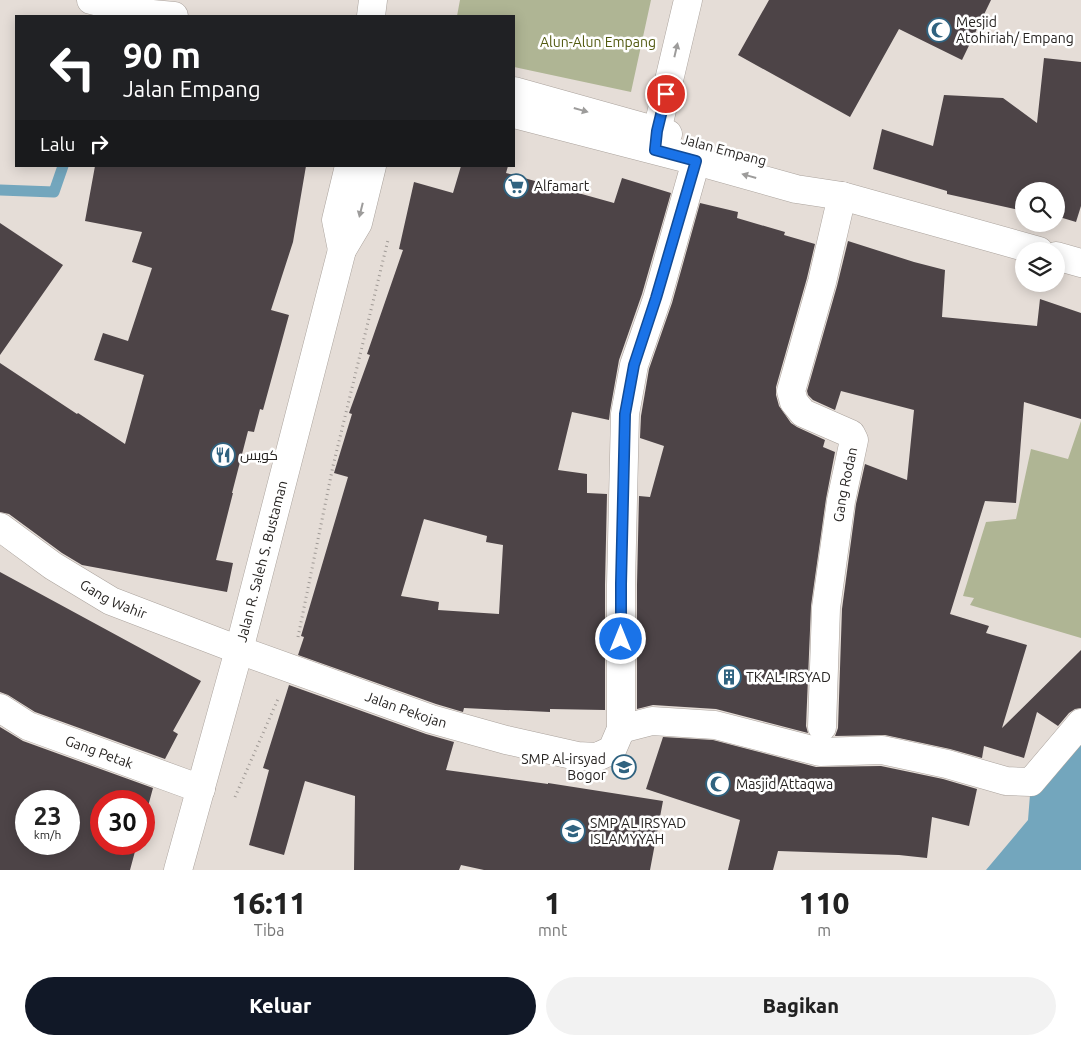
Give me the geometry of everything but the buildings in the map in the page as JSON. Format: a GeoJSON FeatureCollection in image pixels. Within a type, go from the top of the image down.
{"type":"FeatureCollection","features":[{"type":"Feature","properties":{"kind":"street"},"geometry":{"type":"LineString","coordinates":[[370,15],[373,0]]}},
{"type":"Feature","properties":{"kind":"street"},"geometry":{"type":"LineString","coordinates":[[656,141],[688,0]]}},
{"type":"Feature","properties":{"kind":"street"},"geometry":{"type":"LineString","coordinates":[[94,1],[139,13],[162,15]]}},
{"type":"Feature","properties":{"kind":"street","name":"Jalan Empang"},"geometry":{"type":"LineString","coordinates":[[515,91],[656,141],[696,161],[796,190],[842,196],[1015,244]]}},
{"type":"Feature","properties":{"kind":"street","name":"Jalan Empang"},"geometry":{"type":"LineString","coordinates":[[515,114],[803,172],[842,196]]}},
{"type":"Feature","properties":{"kind":"street"},"geometry":{"type":"LineString","coordinates":[[696,161],[656,298],[634,365],[625,414],[621,584],[621,729],[652,720],[715,725],[820,752],[882,750],[947,764],[1006,781],[1032,782],[1081,723]]}},
{"type":"Feature","properties":{"kind":"street","name":"Jalan R. Saleh S. Bustaman"},"geometry":{"type":"LineString","coordinates":[[342,250],[336,220],[349,167]]}},
{"type":"Feature","properties":{"kind":"street","name":"Jalan R. Saleh S. Bustaman"},"geometry":{"type":"LineString","coordinates":[[178,870],[239,650],[342,250],[358,222],[372,167]]}},
{"type":"Feature","properties":{"kind":"street","name":"Gang Rodan"},"geometry":{"type":"LineString","coordinates":[[822,726],[826,608],[841,501],[854,440],[851,434],[803,413],[794,402],[791,391],[822,282],[842,196]]}},
{"type":"Feature","properties":{"kind":"street"},"geometry":{"type":"LineString","coordinates":[[1065,259],[1081,263]]}},
{"type":"Feature","properties":{"kind":"street","name":"Gang Wahir"},"geometry":{"type":"LineString","coordinates":[[0,527],[53,566],[111,601],[239,650]]}},
{"type":"Feature","properties":{"kind":"street","name":"Jalan Pekojan"},"geometry":{"type":"LineString","coordinates":[[239,650],[431,719],[506,740],[577,756],[597,757],[612,750],[621,729]]}},
{"type":"Feature","properties":{"kind":"street","name":"Gang Petak"},"geometry":{"type":"LineString","coordinates":[[0,708],[28,726],[201,789]]}},
{"type":"Feature","properties":{"kind":"path"},"geometry":{"type":"LineString","coordinates":[[234,800],[291,668],[333,466],[384,262],[389,234]]}},
{"type":"Feature","properties":{"kind":"green space","name":"Alun-Alun Empang"},"geometry":{"type":"Polygon","coordinates":[[[460,0],[651,0],[631,92],[515,67],[515,15],[457,15],[460,0]]]}},
{"type":"Feature","properties":{"kind":"green space"},"geometry":{"type":"Polygon","coordinates":[[[1081,421],[1081,638],[970,605],[974,598],[963,596],[986,522],[1016,519],[1031,449],[1068,459],[1081,421]]]}},
{"type":"Feature","properties":{"kind":"water"},"geometry":{"type":"Polygon","coordinates":[[[1081,725],[1081,870],[986,870],[1028,820],[1031,782],[1081,725]]]}},
{"type":"Feature","properties":{"kind":"waterway"},"geometry":{"type":"LineString","coordinates":[[0,190],[54,192],[63,167]]}},
{"type":"Feature","properties":{"kind":"place","name":"Mesjid Atohiriah/ Empang"},"geometry":{"type":"Point","coordinates":[939,30]}},
{"type":"Feature","properties":{"kind":"place","name":"Alfamart"},"geometry":{"type":"Point","coordinates":[516,186]}},
{"type":"Feature","properties":{"kind":"place","name":"كويس"},"geometry":{"type":"Point","coordinates":[223,455]}},
{"type":"Feature","properties":{"kind":"place","name":"TK AL-IRSYAD"},"geometry":{"type":"Point","coordinates":[729,677]}},
{"type":"Feature","properties":{"kind":"place","name":"SMP Al-irsyad Bogor"},"geometry":{"type":"Point","coordinates":[624,767]}},
{"type":"Feature","properties":{"kind":"place","name":"Masjid Attaqwa"},"geometry":{"type":"Point","coordinates":[718,784]}},
{"type":"Feature","properties":{"kind":"place","name":"SMP AL IRSYAD ISLAMYYAH"},"geometry":{"type":"Point","coordinates":[573,831]}},
{"type":"Feature","properties":{"kind":"route"},"geometry":{"type":"LineString","coordinates":[[621,639],[625,414],[634,365],[656,298],[696,161],[655,150],[657,131],[666,94]]}}]}
